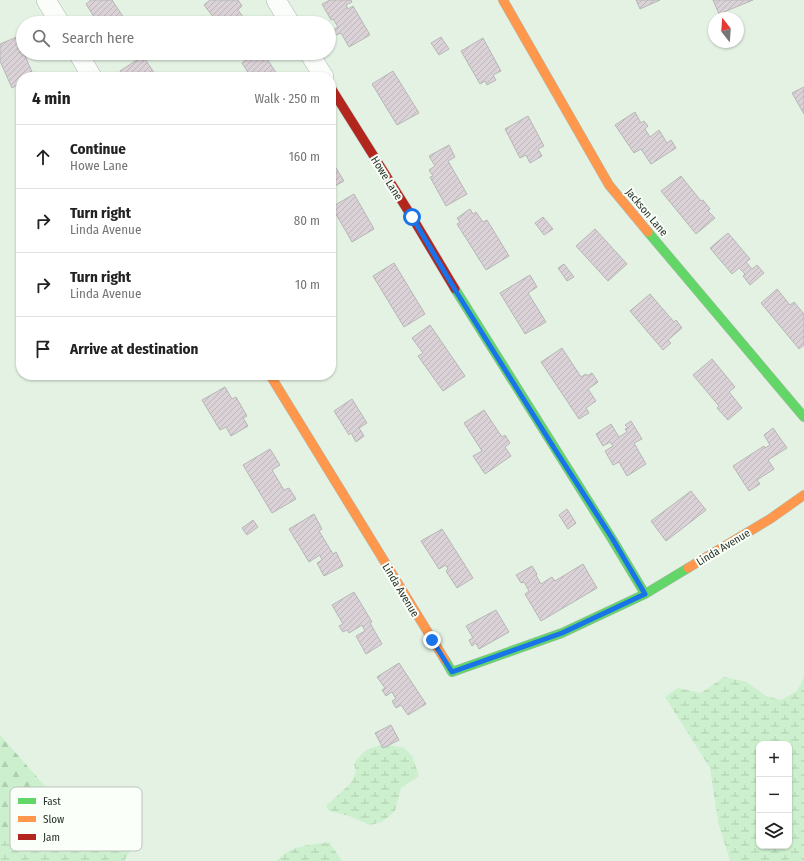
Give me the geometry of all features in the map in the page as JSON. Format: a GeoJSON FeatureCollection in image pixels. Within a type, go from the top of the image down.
{"type":"FeatureCollection","features":[{"type":"Feature","properties":{"kind":"street"},"geometry":{"type":"LineString","coordinates":[[46,0],[56,16]]}},
{"type":"Feature","properties":{"kind":"street"},"geometry":{"type":"LineString","coordinates":[[276,0],[286,16]]}},
{"type":"Feature","properties":{"kind":"street","name":"Jackson Lane"},"geometry":{"type":"LineString","coordinates":[[503,0],[609,186],[804,417]]}},
{"type":"Feature","properties":{"kind":"street"},"geometry":{"type":"LineString","coordinates":[[82,60],[89,72]]}},
{"type":"Feature","properties":{"kind":"street"},"geometry":{"type":"LineString","coordinates":[[313,60],[321,72]]}},
{"type":"Feature","properties":{"kind":"street","name":"Howe Lane"},"geometry":{"type":"LineString","coordinates":[[336,96],[412,217],[457,293],[612,538],[645,594]]}},
{"type":"Feature","properties":{"kind":"street","name":"Linda Avenue"},"geometry":{"type":"LineString","coordinates":[[273,380],[452,672],[562,633],[645,594],[770,519],[804,495]]}},
{"type":"Feature","properties":{"kind":"green space"},"geometry":{"type":"Polygon","coordinates":[[[724,677],[747,682],[766,696],[781,700],[797,691],[804,677],[804,861],[730,861],[718,822],[710,768],[665,697],[678,688],[701,693],[724,677]]]}},
{"type":"Feature","properties":{"kind":"green space"},"geometry":{"type":"Polygon","coordinates":[[[0,735],[46,787],[10,787],[10,833],[0,832],[0,735]]]}},
{"type":"Feature","properties":{"kind":"green space"},"geometry":{"type":"Polygon","coordinates":[[[384,744],[404,748],[412,756],[419,776],[401,788],[395,811],[382,822],[370,825],[349,816],[329,811],[326,806],[351,783],[356,772],[354,764],[363,752],[384,744]]]}},
{"type":"Feature","properties":{"kind":"green space"},"geometry":{"type":"Polygon","coordinates":[[[0,832],[10,833],[10,851],[130,851],[124,861],[0,861],[0,832]]]}},
{"type":"Feature","properties":{"kind":"green space"},"geometry":{"type":"Polygon","coordinates":[[[329,842],[342,861],[277,861],[282,856],[294,849],[329,842]]]}},
{"type":"Feature","properties":{"kind":"building"},"geometry":{"type":"Polygon","coordinates":[[[112,0],[123,16],[94,16],[86,4],[90,1],[112,0]]]}},
{"type":"Feature","properties":{"kind":"building"},"geometry":{"type":"Polygon","coordinates":[[[210,0],[238,0],[242,6],[238,10],[242,16],[213,16],[204,5],[210,0]]]}},
{"type":"Feature","properties":{"kind":"building"},"geometry":{"type":"Polygon","coordinates":[[[330,0],[351,0],[352,2],[346,5],[348,9],[353,6],[370,35],[349,47],[341,33],[336,35],[336,28],[338,27],[336,24],[336,16],[329,16],[322,4],[330,0]]]}},
{"type":"Feature","properties":{"kind":"building"},"geometry":{"type":"Polygon","coordinates":[[[636,0],[660,0],[640,9],[636,0]]]}},
{"type":"Feature","properties":{"kind":"building"},"geometry":{"type":"Polygon","coordinates":[[[713,0],[753,0],[724,12],[718,12],[713,0]]]}},
{"type":"Feature","properties":{"kind":"building"},"geometry":{"type":"Polygon","coordinates":[[[16,37],[16,60],[27,60],[32,72],[16,72],[16,86],[12,88],[0,61],[0,44],[16,37]]]}},
{"type":"Feature","properties":{"kind":"building"},"geometry":{"type":"Polygon","coordinates":[[[441,37],[449,49],[439,55],[431,43],[441,37]]]}},
{"type":"Feature","properties":{"kind":"building"},"geometry":{"type":"Polygon","coordinates":[[[483,38],[501,71],[493,75],[496,80],[487,85],[485,81],[480,84],[461,51],[483,38]]]}},
{"type":"Feature","properties":{"kind":"building"},"geometry":{"type":"Polygon","coordinates":[[[137,60],[146,60],[154,72],[120,72],[137,60]]]}},
{"type":"Feature","properties":{"kind":"building"},"geometry":{"type":"Polygon","coordinates":[[[246,60],[268,60],[276,72],[248,72],[242,63],[246,60]]]}},
{"type":"Feature","properties":{"kind":"building"},"geometry":{"type":"Polygon","coordinates":[[[393,71],[419,113],[397,125],[372,84],[393,71]]]}},
{"type":"Feature","properties":{"kind":"building"},"geometry":{"type":"Polygon","coordinates":[[[804,87],[804,114],[792,93],[804,87]]]}},
{"type":"Feature","properties":{"kind":"building"},"geometry":{"type":"Polygon","coordinates":[[[635,112],[641,123],[644,121],[648,126],[645,129],[650,137],[659,130],[667,143],[671,140],[676,148],[651,164],[641,149],[634,153],[615,125],[635,112]]]}},
{"type":"Feature","properties":{"kind":"building"},"geometry":{"type":"Polygon","coordinates":[[[528,116],[544,146],[538,149],[542,156],[530,163],[526,155],[520,158],[505,129],[528,116]]]}},
{"type":"Feature","properties":{"kind":"building"},"geometry":{"type":"Polygon","coordinates":[[[449,145],[455,157],[448,161],[467,194],[446,206],[430,177],[433,176],[429,170],[435,166],[429,156],[449,145]]]}},
{"type":"Feature","properties":{"kind":"building"},"geometry":{"type":"Polygon","coordinates":[[[336,168],[344,181],[336,185],[336,168]]]}},
{"type":"Feature","properties":{"kind":"building"},"geometry":{"type":"Polygon","coordinates":[[[681,176],[701,201],[703,200],[710,209],[708,211],[715,218],[696,234],[661,191],[681,176]]]}},
{"type":"Feature","properties":{"kind":"building"},"geometry":{"type":"Polygon","coordinates":[[[354,194],[374,229],[352,242],[336,214],[336,205],[354,194]]]}},
{"type":"Feature","properties":{"kind":"building"},"geometry":{"type":"Polygon","coordinates":[[[470,209],[473,214],[476,212],[483,222],[487,220],[509,256],[486,270],[457,224],[460,222],[457,218],[470,209]]]}},
{"type":"Feature","properties":{"kind":"building"},"geometry":{"type":"Polygon","coordinates":[[[543,217],[553,229],[544,235],[535,223],[543,217]]]}},
{"type":"Feature","properties":{"kind":"building"},"geometry":{"type":"Polygon","coordinates":[[[595,229],[627,264],[608,281],[576,246],[595,229]]]}},
{"type":"Feature","properties":{"kind":"building"},"geometry":{"type":"Polygon","coordinates":[[[728,233],[750,259],[746,262],[752,269],[757,265],[764,273],[750,285],[743,276],[745,274],[739,268],[732,274],[710,248],[728,233]]]}},
{"type":"Feature","properties":{"kind":"building"},"geometry":{"type":"Polygon","coordinates":[[[394,263],[425,314],[404,327],[373,276],[394,263]]]}},
{"type":"Feature","properties":{"kind":"building"},"geometry":{"type":"Polygon","coordinates":[[[564,264],[574,277],[567,281],[558,268],[564,264]]]}},
{"type":"Feature","properties":{"kind":"building"},"geometry":{"type":"Polygon","coordinates":[[[530,275],[537,287],[528,293],[546,322],[525,334],[500,293],[530,275]]]}},
{"type":"Feature","properties":{"kind":"building"},"geometry":{"type":"Polygon","coordinates":[[[777,289],[790,305],[794,302],[804,314],[804,345],[799,349],[761,303],[777,289]]]}},
{"type":"Feature","properties":{"kind":"building"},"geometry":{"type":"Polygon","coordinates":[[[650,294],[674,322],[676,320],[682,328],[668,340],[671,343],[663,350],[630,311],[650,294]]]}},
{"type":"Feature","properties":{"kind":"building"},"geometry":{"type":"Polygon","coordinates":[[[430,325],[465,376],[443,391],[418,356],[423,353],[412,338],[430,325]]]}},
{"type":"Feature","properties":{"kind":"building"},"geometry":{"type":"Polygon","coordinates":[[[562,348],[581,377],[592,373],[598,382],[588,389],[596,401],[586,408],[589,413],[579,419],[541,362],[562,348]]]}},
{"type":"Feature","properties":{"kind":"building"},"geometry":{"type":"Polygon","coordinates":[[[712,359],[735,387],[729,392],[742,408],[728,420],[717,408],[719,406],[693,375],[712,359]]]}},
{"type":"Feature","properties":{"kind":"building"},"geometry":{"type":"Polygon","coordinates":[[[225,387],[232,399],[236,397],[247,416],[243,418],[248,426],[231,436],[226,427],[220,430],[202,400],[225,387]]]}},
{"type":"Feature","properties":{"kind":"building"},"geometry":{"type":"Polygon","coordinates":[[[352,399],[367,423],[359,428],[364,436],[356,442],[351,433],[349,435],[334,411],[352,399]]]}},
{"type":"Feature","properties":{"kind":"building"},"geometry":{"type":"Polygon","coordinates":[[[484,410],[502,437],[505,435],[510,443],[505,447],[511,456],[485,474],[473,456],[482,451],[464,423],[484,410]]]}},
{"type":"Feature","properties":{"kind":"building"},"geometry":{"type":"Polygon","coordinates":[[[631,421],[642,439],[634,443],[646,464],[627,476],[619,462],[613,465],[605,451],[613,446],[610,442],[603,446],[596,434],[611,424],[619,437],[627,432],[625,429],[628,428],[625,425],[631,421]]]}},
{"type":"Feature","properties":{"kind":"building"},"geometry":{"type":"Polygon","coordinates":[[[773,428],[787,448],[768,460],[774,469],[757,480],[760,484],[749,491],[733,466],[764,446],[765,448],[770,445],[764,435],[773,428]]]}},
{"type":"Feature","properties":{"kind":"building"},"geometry":{"type":"Polygon","coordinates":[[[270,449],[280,465],[272,470],[284,490],[289,488],[296,499],[272,513],[243,465],[270,449]]]}},
{"type":"Feature","properties":{"kind":"building"},"geometry":{"type":"Polygon","coordinates":[[[691,491],[706,510],[666,541],[651,521],[691,491]]]}},
{"type":"Feature","properties":{"kind":"building"},"geometry":{"type":"Polygon","coordinates":[[[567,509],[576,523],[568,529],[559,515],[567,509]]]}},
{"type":"Feature","properties":{"kind":"building"},"geometry":{"type":"Polygon","coordinates":[[[314,514],[322,529],[319,531],[333,554],[336,552],[343,566],[324,576],[317,563],[322,560],[320,555],[309,562],[289,529],[314,514]]]}},
{"type":"Feature","properties":{"kind":"building"},"geometry":{"type":"Polygon","coordinates":[[[253,520],[258,527],[247,535],[242,528],[253,520]]]}},
{"type":"Feature","properties":{"kind":"building"},"geometry":{"type":"Polygon","coordinates":[[[442,529],[473,578],[457,588],[446,571],[448,569],[446,565],[439,569],[421,541],[442,529]]]}},
{"type":"Feature","properties":{"kind":"building"},"geometry":{"type":"Polygon","coordinates":[[[583,564],[597,588],[541,621],[525,594],[529,591],[524,582],[521,583],[516,575],[532,566],[541,584],[552,577],[555,581],[583,564]]]}},
{"type":"Feature","properties":{"kind":"building"},"geometry":{"type":"Polygon","coordinates":[[[354,592],[372,622],[370,623],[382,644],[366,654],[356,636],[365,631],[362,625],[349,633],[347,630],[343,632],[339,626],[343,624],[332,605],[354,592]]]}},
{"type":"Feature","properties":{"kind":"building"},"geometry":{"type":"Polygon","coordinates":[[[496,610],[509,632],[479,649],[476,643],[472,646],[469,640],[473,638],[466,626],[496,610]]]}},
{"type":"Feature","properties":{"kind":"building"},"geometry":{"type":"Polygon","coordinates":[[[399,663],[426,704],[408,715],[401,705],[396,708],[392,701],[396,699],[392,692],[386,696],[382,690],[385,688],[377,677],[399,663]]]}},
{"type":"Feature","properties":{"kind":"building"},"geometry":{"type":"Polygon","coordinates":[[[391,725],[399,740],[383,748],[375,733],[391,725]]]}},
{"type":"Feature","properties":{"kind":"traffic: fast"},"geometry":{"type":"LineString","coordinates":[[648,232],[804,417]]}},
{"type":"Feature","properties":{"kind":"traffic: fast"},"geometry":{"type":"LineString","coordinates":[[455,289],[645,594]]}},
{"type":"Feature","properties":{"kind":"traffic: fast"},"geometry":{"type":"LineString","coordinates":[[445,660],[452,672],[562,633],[645,594],[688,568]]}},
{"type":"Feature","properties":{"kind":"traffic: slow"},"geometry":{"type":"LineString","coordinates":[[503,0],[609,185],[648,232]]}},
{"type":"Feature","properties":{"kind":"traffic: slow"},"geometry":{"type":"LineString","coordinates":[[273,380],[445,660]]}},
{"type":"Feature","properties":{"kind":"traffic: slow"},"geometry":{"type":"LineString","coordinates":[[688,568],[770,519],[804,495]]}},
{"type":"Feature","properties":{"kind":"traffic: jam"},"geometry":{"type":"LineString","coordinates":[[336,96],[455,289]]}},
{"type":"Feature","properties":{"kind":"route"},"geometry":{"type":"LineString","coordinates":[[412,217],[457,293],[612,538],[645,594],[562,633],[452,672],[432,640]]}}]}
